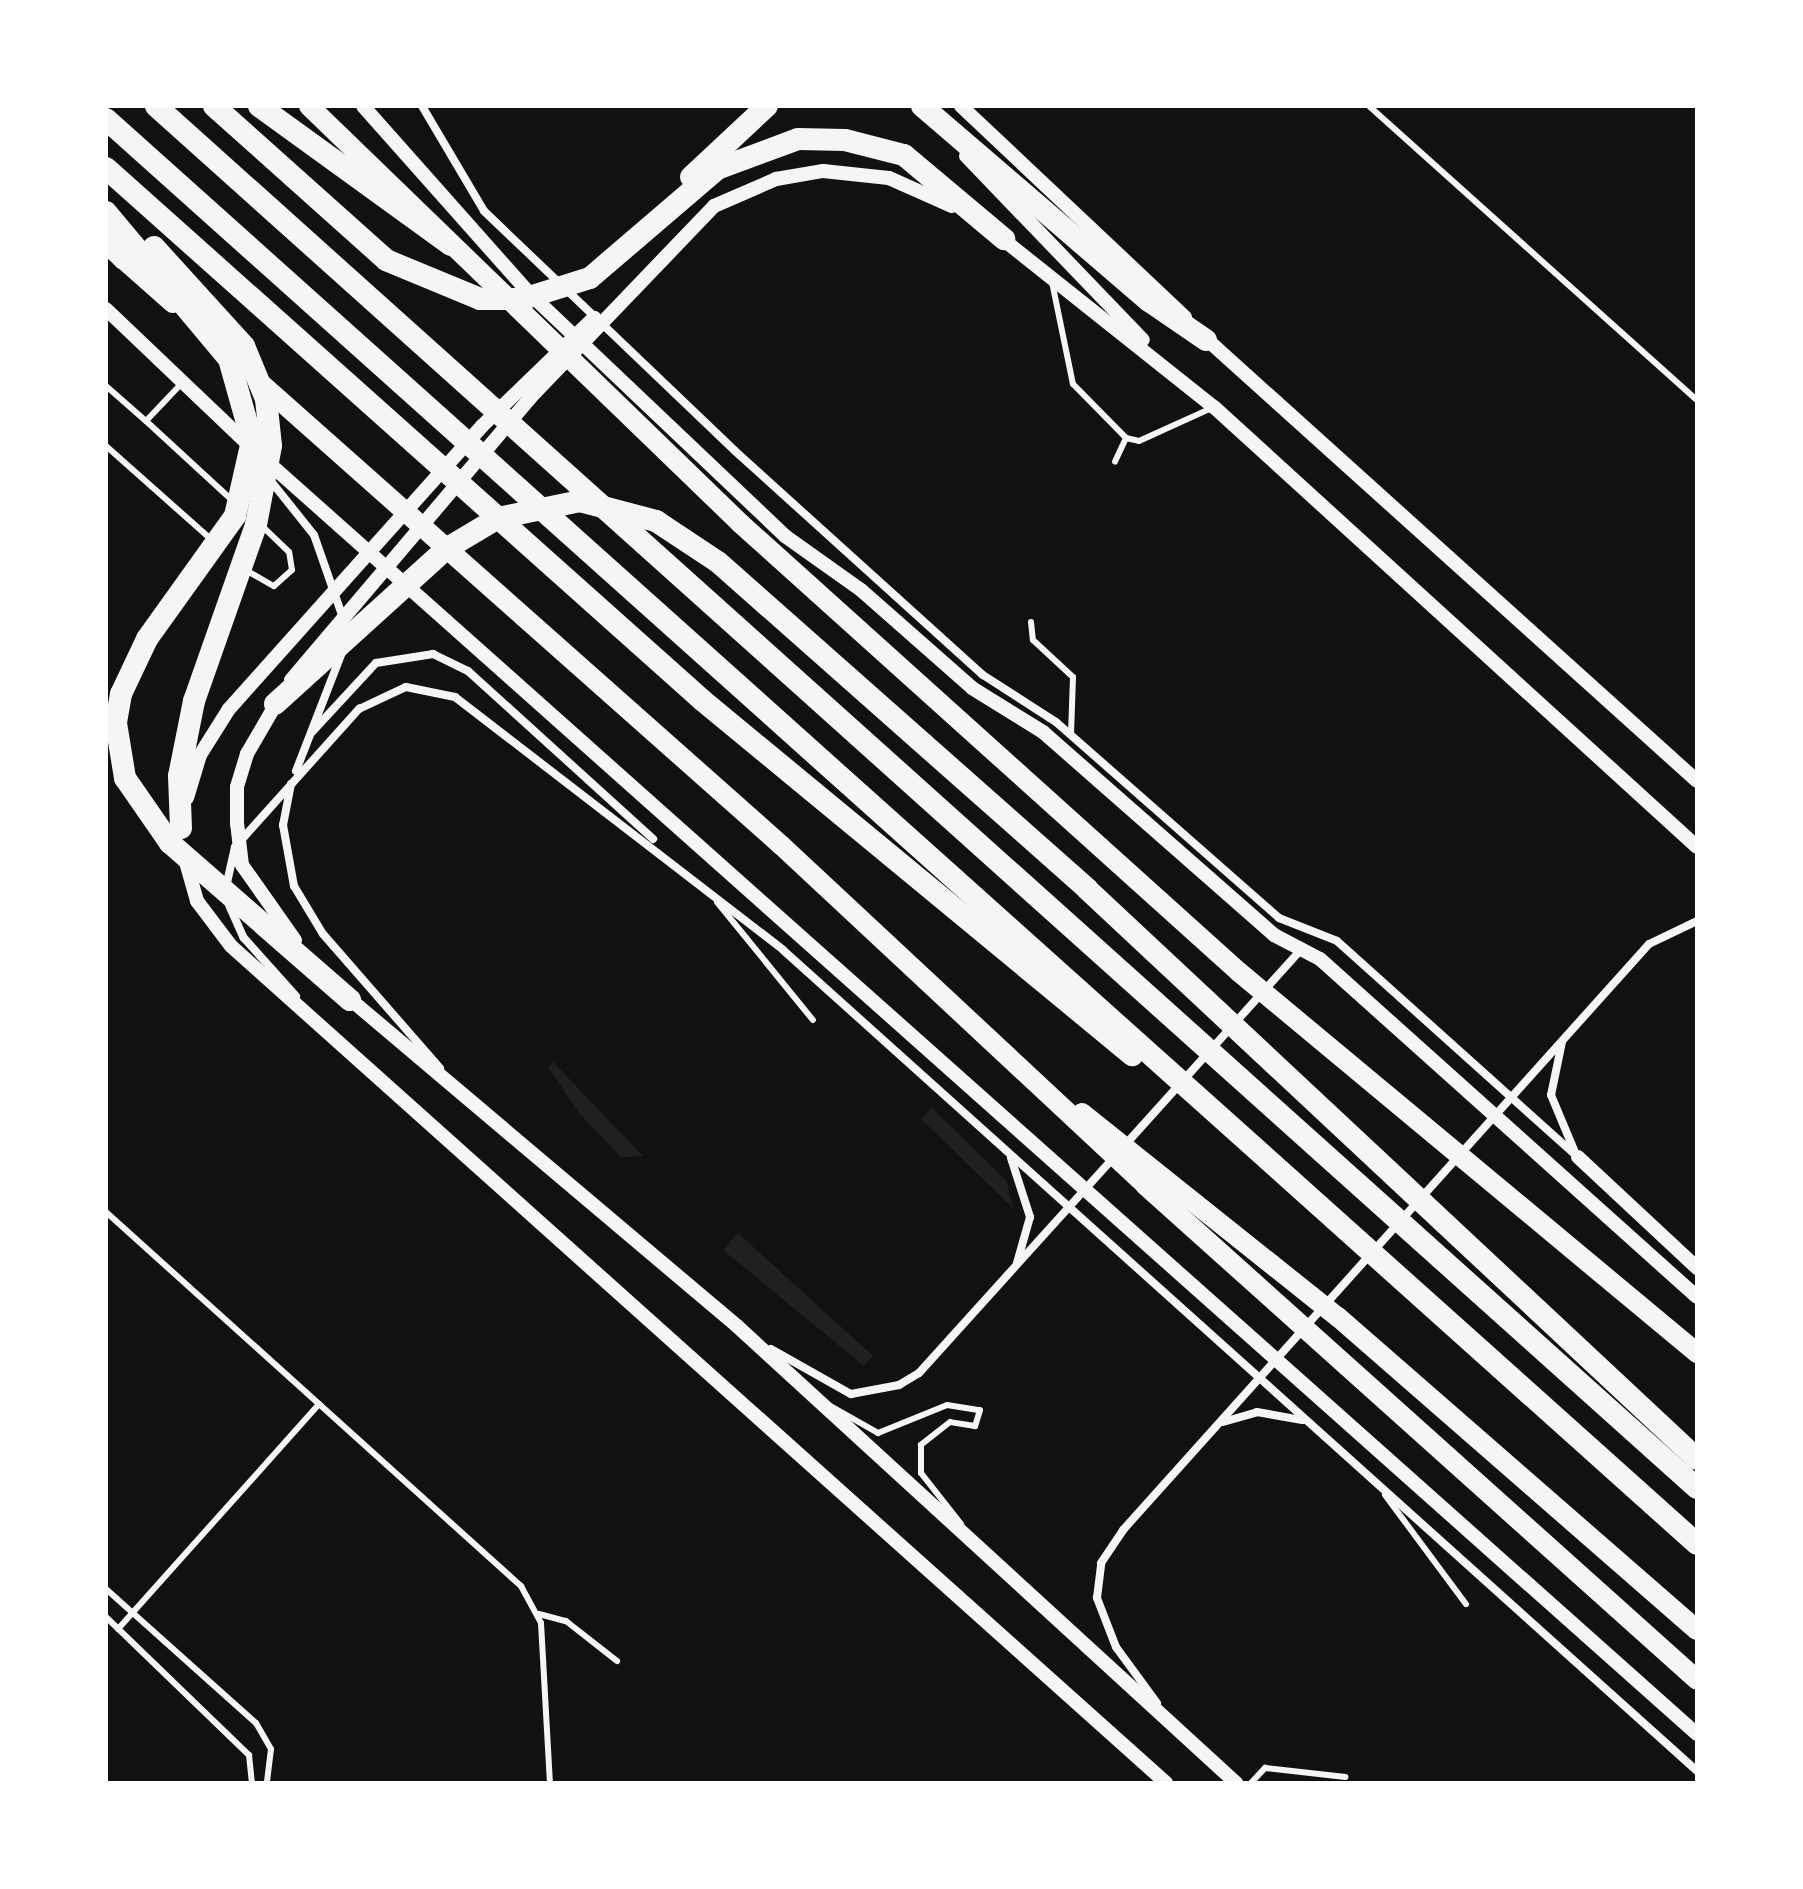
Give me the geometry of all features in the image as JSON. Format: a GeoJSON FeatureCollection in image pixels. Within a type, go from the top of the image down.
{"type":"FeatureCollection","features":[{"type":"Feature","properties":{"kind":"highway"},"geometry":{"type":"LineString","coordinates":[[156,106],[1697,1488]]}},
{"type":"Feature","properties":{"kind":"highway"},"geometry":{"type":"LineString","coordinates":[[214,106],[386,260],[456,293],[500,300],[549,294],[590,278],[632,248],[675,202],[725,139],[767,106]]}},
{"type":"Feature","properties":{"kind":"highway"},"geometry":{"type":"LineString","coordinates":[[259,106],[451,245]]}},
{"type":"Feature","properties":{"kind":"highway"},"geometry":{"type":"LineString","coordinates":[[309,106],[729,513],[1239,972],[1697,1353]]}},
{"type":"Feature","properties":{"kind":"highway"},"geometry":{"type":"LineString","coordinates":[[921,106],[1149,301],[1206,340]]}},
{"type":"Feature","properties":{"kind":"highway"},"geometry":{"type":"LineString","coordinates":[[106,119],[1697,1544]]}},
{"type":"Feature","properties":{"kind":"highway"},"geometry":{"type":"LineString","coordinates":[[675,202],[747,153],[798,139],[845,140],[904,155],[1004,239]]}},
{"type":"Feature","properties":{"kind":"highway"},"geometry":{"type":"LineString","coordinates":[[106,168],[735,729],[1120,1049],[1173,1076]]}},
{"type":"Feature","properties":{"kind":"highway"},"geometry":{"type":"LineString","coordinates":[[106,212],[229,359],[252,441],[235,516],[147,639],[121,694],[118,749],[135,799],[170,843],[350,1000]]}},
{"type":"Feature","properties":{"kind":"highway"},"geometry":{"type":"LineString","coordinates":[[106,212],[155,248],[231,325],[254,366],[269,421],[266,492],[201,675],[182,755],[181,828]]}},
{"type":"Feature","properties":{"kind":"highway"},"geometry":{"type":"LineString","coordinates":[[106,237],[115,252],[1697,1680]]}},
{"type":"Feature","properties":{"kind":"highway"},"geometry":{"type":"LineString","coordinates":[[275,704],[446,549],[498,518],[554,501],[606,503],[680,534],[835,663],[1433,1206],[1697,1459]]}},
{"type":"Feature","properties":{"kind":"highway"},"geometry":{"type":"LineString","coordinates":[[1052,1096],[1168,1176],[1697,1630]]}},
{"type":"Feature","properties":{"kind":"street"},"geometry":{"type":"LineString","coordinates":[[363,106],[527,291],[785,536],[861,590],[972,688],[1056,743],[1274,935],[1303,947],[1697,1297]]}},
{"type":"Feature","properties":{"kind":"street"},"geometry":{"type":"LineString","coordinates":[[422,106],[456,172],[503,231],[983,675],[1071,735],[1279,918],[1337,941],[1697,1268]]}},
{"type":"Feature","properties":{"kind":"street"},"geometry":{"type":"LineString","coordinates":[[921,106],[1198,395]]}},
{"type":"Feature","properties":{"kind":"street"},"geometry":{"type":"LineString","coordinates":[[961,106],[1206,340],[1697,781]]}},
{"type":"Feature","properties":{"kind":"street"},"geometry":{"type":"LineString","coordinates":[[1166,1783],[306,1009],[231,946],[197,901],[181,828],[200,755],[229,709],[482,426],[695,221],[747,189],[823,171],[889,178],[929,192],[1049,271],[1214,407],[1697,847]]}},
{"type":"Feature","properties":{"kind":"street"},"geometry":{"type":"LineString","coordinates":[[636,279],[275,704],[237,787],[242,865],[274,917],[350,1000],[449,1078],[737,1326],[1236,1783]]}},
{"type":"Feature","properties":{"kind":"street"},"geometry":{"type":"LineString","coordinates":[[106,309],[253,449],[1086,1187],[1697,1734]]}},
{"type":"Feature","properties":{"kind":"street"},"geometry":{"type":"LineString","coordinates":[[253,449],[314,535],[342,607],[342,664],[309,736],[283,825],[294,886],[323,934],[449,1078]]}},
{"type":"Feature","properties":{"kind":"street"},"geometry":{"type":"LineString","coordinates":[[309,736],[360,673],[393,656],[433,654],[468,671],[660,848],[1007,1150],[1697,1771]]}},
{"type":"Feature","properties":{"kind":"street"},"geometry":{"type":"LineString","coordinates":[[306,1009],[244,938],[228,901],[227,873],[235,847],[256,819],[359,709],[406,687],[455,697],[660,848]]}},
{"type":"Feature","properties":{"kind":"street"},"geometry":{"type":"LineString","coordinates":[[1171,1723],[1105,1626],[1101,1563],[1274,1357],[1656,936],[1697,921]]}},
{"type":"Feature","properties":{"kind":"street"},"geometry":{"type":"LineString","coordinates":[[737,1326],[833,1388],[851,1394],[899,1385],[919,1373],[1303,947]]}},
{"type":"Feature","properties":{"kind":"street"},"geometry":{"type":"LineString","coordinates":[[1564,1036],[1551,1095],[1578,1157]]}},
{"type":"Feature","properties":{"kind":"street"},"geometry":{"type":"LineString","coordinates":[[1007,1150],[1030,1217],[1015,1268]]}},
{"type":"Feature","properties":{"kind":"street"},"geometry":{"type":"LineString","coordinates":[[1215,1427],[1257,1412],[1312,1425]]}},
{"type":"Feature","properties":{"kind":"lane"},"geometry":{"type":"LineString","coordinates":[[1369,106],[1697,400]]}},
{"type":"Feature","properties":{"kind":"lane"},"geometry":{"type":"LineString","coordinates":[[1049,271],[1073,384],[1126,438],[1139,441],[1214,407]]}},
{"type":"Feature","properties":{"kind":"lane"},"geometry":{"type":"LineString","coordinates":[[146,421],[185,381]]}},
{"type":"Feature","properties":{"kind":"lane"},"geometry":{"type":"LineString","coordinates":[[106,386],[283,545],[292,570],[283,583],[258,580],[106,446]]}},
{"type":"Feature","properties":{"kind":"lane"},"geometry":{"type":"LineString","coordinates":[[1115,462],[1126,438]]}},
{"type":"Feature","properties":{"kind":"lane"},"geometry":{"type":"LineString","coordinates":[[1031,622],[1033,640],[1073,677],[1071,735]]}},
{"type":"Feature","properties":{"kind":"lane"},"geometry":{"type":"LineString","coordinates":[[707,890],[813,1020]]}},
{"type":"Feature","properties":{"kind":"lane"},"geometry":{"type":"LineString","coordinates":[[106,1212],[521,1586],[539,1614],[550,1783]]}},
{"type":"Feature","properties":{"kind":"lane"},"geometry":{"type":"LineString","coordinates":[[820,1402],[878,1433],[947,1405],[980,1410],[975,1426],[950,1422],[933,1429],[921,1445],[921,1473],[984,1551]]}},
{"type":"Feature","properties":{"kind":"lane"},"geometry":{"type":"LineString","coordinates":[[118,1629],[319,1404]]}},
{"type":"Feature","properties":{"kind":"lane"},"geometry":{"type":"LineString","coordinates":[[1377,1481],[1466,1604]]}},
{"type":"Feature","properties":{"kind":"lane"},"geometry":{"type":"LineString","coordinates":[[106,1589],[256,1723],[271,1749],[267,1783]]}},
{"type":"Feature","properties":{"kind":"lane"},"geometry":{"type":"LineString","coordinates":[[539,1614],[566,1621],[617,1661]]}},
{"type":"Feature","properties":{"kind":"lane"},"geometry":{"type":"LineString","coordinates":[[106,1617],[249,1755],[252,1783]]}},
{"type":"Feature","properties":{"kind":"lane"},"geometry":{"type":"LineString","coordinates":[[1251,1783],[1265,1768],[1345,1777]]}},
{"type":"Feature","properties":{"kind":"shaded area"},"geometry":{"type":"Polygon","coordinates":[[[553,1062],[643,1156],[621,1157],[578,1112],[548,1067],[553,1062]]]}},
{"type":"Feature","properties":{"kind":"shaded area"},"geometry":{"type":"Polygon","coordinates":[[[932,1108],[1006,1180],[1013,1208],[921,1119],[932,1108]]]}},
{"type":"Feature","properties":{"kind":"shaded area"},"geometry":{"type":"Polygon","coordinates":[[[738,1233],[873,1356],[864,1366],[723,1250],[738,1233]]]}}]}
